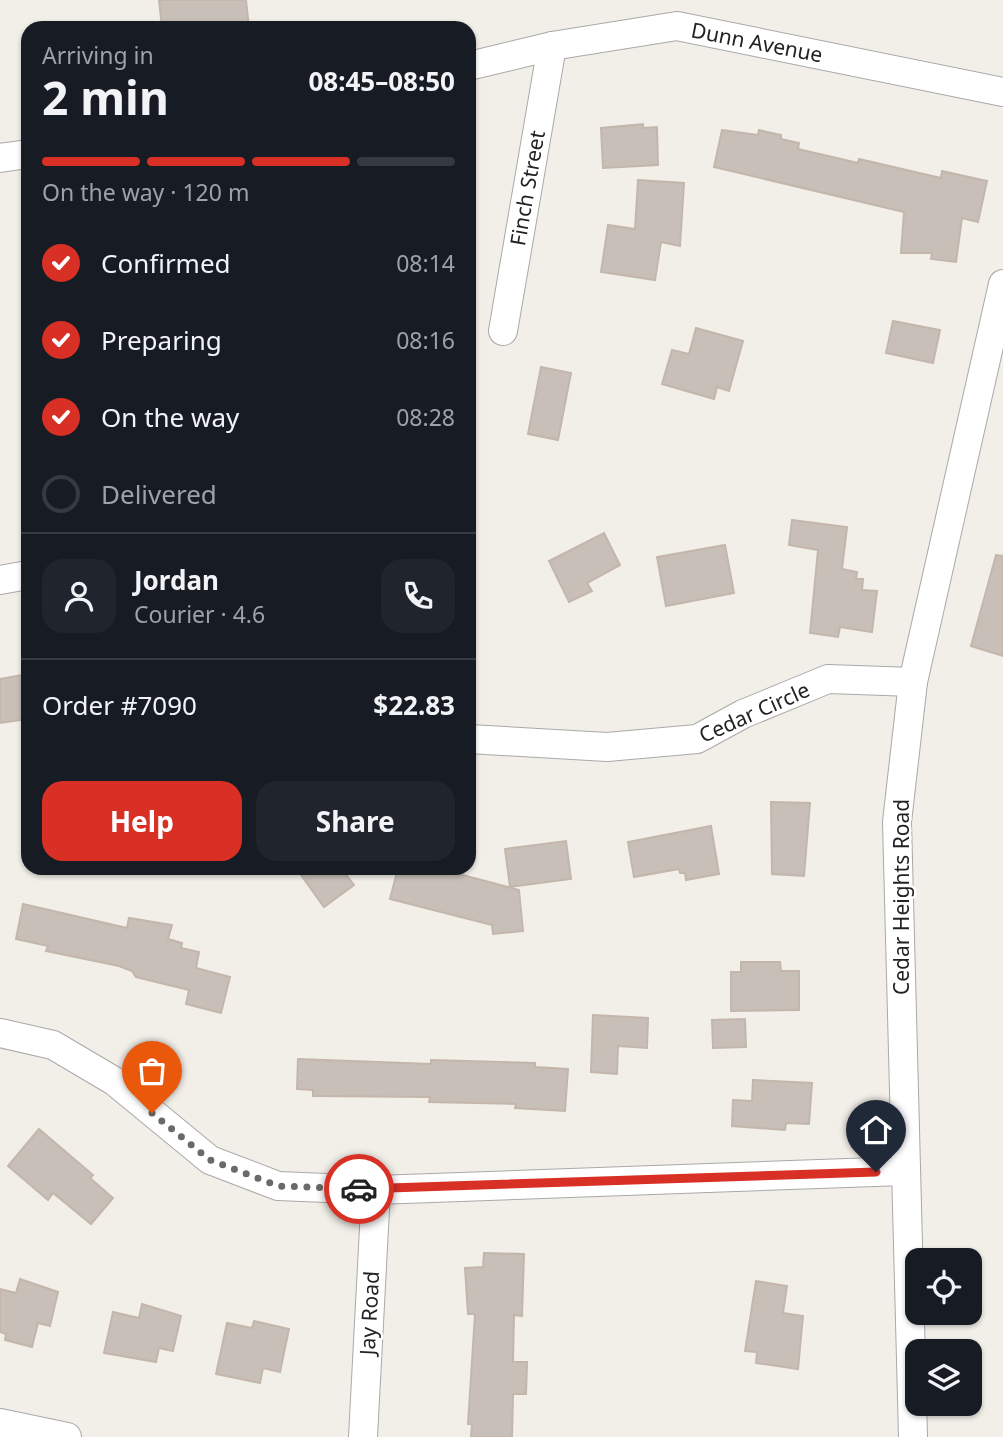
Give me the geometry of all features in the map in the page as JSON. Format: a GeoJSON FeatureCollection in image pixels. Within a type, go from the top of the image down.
{"type":"FeatureCollection","features":[{"type":"Feature","properties":{"kind":"street","name":"Dunn Avenue"},"geometry":{"type":"LineString","coordinates":[[476,64],[552,46],[677,26],[1003,92]]}},
{"type":"Feature","properties":{"kind":"street","name":"Finch Street"},"geometry":{"type":"LineString","coordinates":[[503,331],[552,46]]}},
{"type":"Feature","properties":{"kind":"street"},"geometry":{"type":"LineString","coordinates":[[0,158],[21,155]]}},
{"type":"Feature","properties":{"kind":"street","name":"Cedar Heights Road"},"geometry":{"type":"LineString","coordinates":[[912,1437],[897,821],[913,682],[1003,284]]}},
{"type":"Feature","properties":{"kind":"street"},"geometry":{"type":"LineString","coordinates":[[0,580],[21,576]]}},
{"type":"Feature","properties":{"kind":"street","name":"Cedar Circle"},"geometry":{"type":"LineString","coordinates":[[476,739],[607,747],[697,739],[743,714],[828,679],[913,682]]}},
{"type":"Feature","properties":{"kind":"street"},"geometry":{"type":"LineString","coordinates":[[0,1033],[53,1045],[114,1081],[210,1160],[278,1186],[376,1190],[904,1171]]}},
{"type":"Feature","properties":{"kind":"street","name":"Jay Road"},"geometry":{"type":"LineString","coordinates":[[363,1437],[376,1190]]}},
{"type":"Feature","properties":{"kind":"street"},"geometry":{"type":"LineString","coordinates":[[0,1423],[67,1437]]}},
{"type":"Feature","properties":{"kind":"building"},"geometry":{"type":"Polygon","coordinates":[[[159,0],[246,0],[248,21],[161,21],[159,0]]]}},
{"type":"Feature","properties":{"kind":"building"},"geometry":{"type":"Polygon","coordinates":[[[643,124],[643,128],[657,127],[658,165],[603,168],[601,128],[643,124]]]}},
{"type":"Feature","properties":{"kind":"building"},"geometry":{"type":"Polygon","coordinates":[[[722,130],[758,135],[759,130],[799,143],[798,149],[858,163],[859,159],[941,178],[942,171],[987,181],[978,222],[962,218],[956,262],[931,259],[932,253],[901,253],[904,212],[714,167],[722,130]]]}},
{"type":"Feature","properties":{"kind":"building"},"geometry":{"type":"Polygon","coordinates":[[[638,180],[684,183],[680,246],[661,242],[655,280],[601,272],[608,225],[635,229],[638,180]]]}},
{"type":"Feature","properties":{"kind":"building"},"geometry":{"type":"Polygon","coordinates":[[[893,321],[940,330],[933,363],[886,353],[893,321]]]}},
{"type":"Feature","properties":{"kind":"building"},"geometry":{"type":"Polygon","coordinates":[[[696,328],[743,341],[729,391],[717,387],[714,399],[662,384],[672,350],[689,354],[696,328]]]}},
{"type":"Feature","properties":{"kind":"building"},"geometry":{"type":"Polygon","coordinates":[[[541,367],[571,373],[558,440],[528,434],[541,367]]]}},
{"type":"Feature","properties":{"kind":"building"},"geometry":{"type":"Polygon","coordinates":[[[792,520],[847,527],[842,569],[857,572],[856,579],[863,579],[862,590],[877,591],[872,632],[840,627],[838,637],[810,633],[818,550],[789,545],[792,520]]]}},
{"type":"Feature","properties":{"kind":"building"},"geometry":{"type":"Polygon","coordinates":[[[604,533],[620,565],[587,583],[592,591],[569,602],[549,561],[604,533]]]}},
{"type":"Feature","properties":{"kind":"building"},"geometry":{"type":"Polygon","coordinates":[[[725,545],[734,593],[666,606],[657,557],[725,545]]]}},
{"type":"Feature","properties":{"kind":"building"},"geometry":{"type":"Polygon","coordinates":[[[996,555],[1003,556],[1003,656],[971,646],[996,555]]]}},
{"type":"Feature","properties":{"kind":"building"},"geometry":{"type":"Polygon","coordinates":[[[21,675],[21,720],[0,723],[0,679],[21,675]]]}},
{"type":"Feature","properties":{"kind":"building"},"geometry":{"type":"Polygon","coordinates":[[[771,802],[810,803],[804,876],[772,874],[771,802]]]}},
{"type":"Feature","properties":{"kind":"building"},"geometry":{"type":"Polygon","coordinates":[[[711,826],[719,874],[686,880],[685,873],[680,873],[679,869],[634,877],[628,842],[711,826]]]}},
{"type":"Feature","properties":{"kind":"building"},"geometry":{"type":"Polygon","coordinates":[[[566,841],[571,879],[510,887],[505,849],[566,841]]]}},
{"type":"Feature","properties":{"kind":"building"},"geometry":{"type":"Polygon","coordinates":[[[301,875],[346,875],[354,885],[324,907],[301,875]]]}},
{"type":"Feature","properties":{"kind":"building"},"geometry":{"type":"Polygon","coordinates":[[[396,875],[463,875],[519,890],[523,931],[493,934],[492,925],[390,899],[396,875]]]}},
{"type":"Feature","properties":{"kind":"building"},"geometry":{"type":"Polygon","coordinates":[[[23,904],[127,928],[129,918],[172,925],[168,939],[182,943],[181,948],[199,952],[196,968],[230,977],[221,1013],[186,1004],[189,990],[136,977],[132,971],[119,966],[46,951],[48,946],[16,939],[23,904]]]}},
{"type":"Feature","properties":{"kind":"building"},"geometry":{"type":"Polygon","coordinates":[[[741,962],[780,962],[781,971],[799,971],[799,1010],[731,1011],[731,972],[741,972],[741,962]]]}},
{"type":"Feature","properties":{"kind":"building"},"geometry":{"type":"Polygon","coordinates":[[[593,1015],[648,1018],[647,1048],[618,1046],[617,1074],[591,1072],[593,1015]]]}},
{"type":"Feature","properties":{"kind":"building"},"geometry":{"type":"Polygon","coordinates":[[[745,1019],[746,1047],[713,1048],[712,1020],[745,1019]]]}},
{"type":"Feature","properties":{"kind":"building"},"geometry":{"type":"Polygon","coordinates":[[[298,1059],[431,1064],[431,1060],[535,1063],[535,1067],[568,1069],[565,1111],[515,1108],[516,1104],[429,1102],[430,1097],[313,1096],[313,1090],[297,1089],[298,1059]]]}},
{"type":"Feature","properties":{"kind":"building"},"geometry":{"type":"Polygon","coordinates":[[[753,1080],[812,1083],[809,1124],[786,1123],[785,1130],[732,1126],[733,1100],[752,1101],[753,1080]]]}},
{"type":"Feature","properties":{"kind":"building"},"geometry":{"type":"Polygon","coordinates":[[[39,1129],[93,1175],[90,1178],[113,1198],[91,1224],[53,1193],[48,1200],[8,1166],[39,1129]]]}},
{"type":"Feature","properties":{"kind":"building"},"geometry":{"type":"Polygon","coordinates":[[[484,1253],[524,1254],[522,1316],[514,1315],[513,1362],[527,1362],[526,1394],[513,1394],[512,1437],[471,1437],[472,1424],[468,1424],[475,1314],[468,1314],[465,1268],[483,1267],[484,1253]]]}},
{"type":"Feature","properties":{"kind":"building"},"geometry":{"type":"Polygon","coordinates":[[[20,1279],[58,1292],[50,1326],[38,1323],[32,1347],[5,1340],[6,1334],[0,1332],[0,1289],[16,1293],[20,1279]]]}},
{"type":"Feature","properties":{"kind":"building"},"geometry":{"type":"Polygon","coordinates":[[[756,1281],[787,1286],[783,1313],[803,1316],[798,1369],[756,1363],[757,1352],[745,1351],[756,1281]]]}},
{"type":"Feature","properties":{"kind":"building"},"geometry":{"type":"Polygon","coordinates":[[[142,1304],[181,1316],[173,1351],[159,1348],[156,1362],[104,1353],[113,1312],[139,1318],[142,1304]]]}},
{"type":"Feature","properties":{"kind":"building"},"geometry":{"type":"Polygon","coordinates":[[[254,1321],[289,1329],[280,1372],[263,1368],[260,1383],[216,1374],[227,1323],[252,1328],[254,1321]]]}},
{"type":"Feature","properties":{"kind":"way so far"},"geometry":{"type":"LineString","coordinates":[[152,1113],[210,1160],[278,1186],[359,1189]]}},
{"type":"Feature","properties":{"kind":"route"},"geometry":{"type":"LineString","coordinates":[[359,1189],[876,1172]]}}]}
